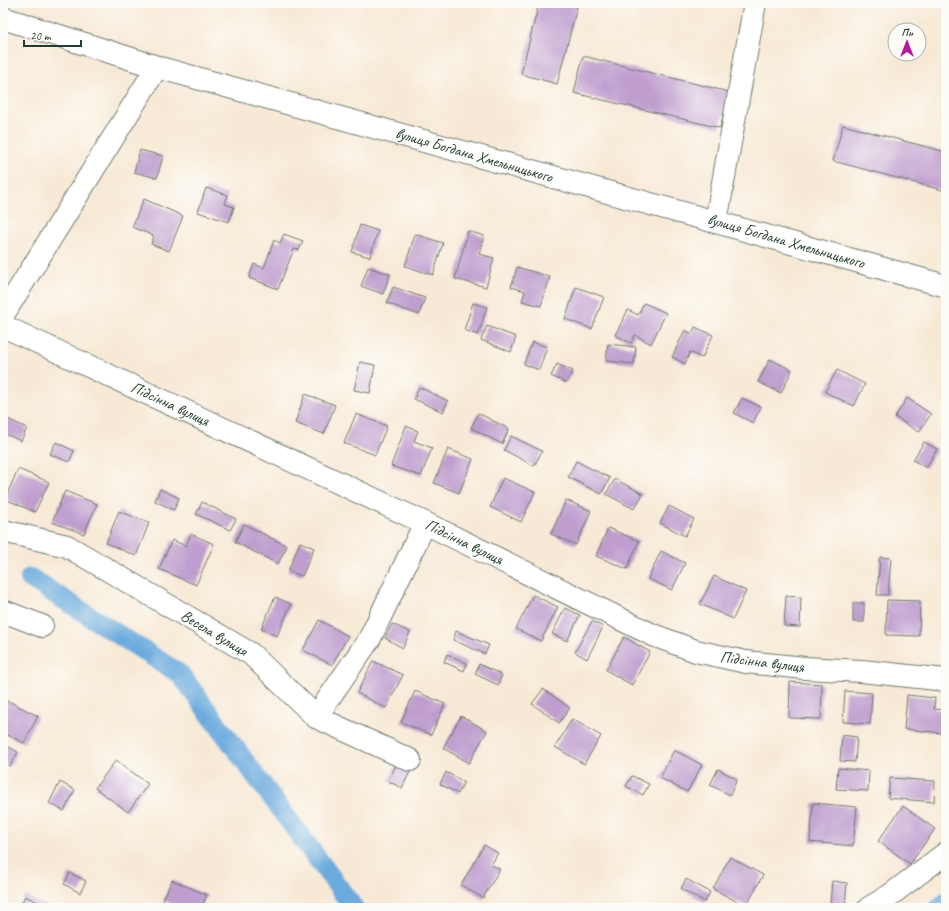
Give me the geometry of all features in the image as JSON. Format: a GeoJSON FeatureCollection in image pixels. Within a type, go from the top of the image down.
{"type":"FeatureCollection","features":[{"type":"Feature","properties":{"kind":"street"},"geometry":{"type":"LineString","coordinates":[[716,222],[755,3]]}},
{"type":"Feature","properties":{"kind":"street","name":"вулиця Богдана Хмельницького"},"geometry":{"type":"LineString","coordinates":[[3,18],[157,67],[946,286]]}},
{"type":"Feature","properties":{"kind":"street"},"geometry":{"type":"LineString","coordinates":[[3,315],[157,67]]}},
{"type":"Feature","properties":{"kind":"street","name":"Підсінна вулиця"},"geometry":{"type":"LineString","coordinates":[[3,326],[425,523],[634,626],[696,651],[746,662],[805,668],[862,671],[946,680]]}},
{"type":"Feature","properties":{"kind":"street"},"geometry":{"type":"LineString","coordinates":[[316,717],[370,638],[425,523]]}},
{"type":"Feature","properties":{"kind":"street","name":"Весела вулиця"},"geometry":{"type":"LineString","coordinates":[[3,531],[67,546],[251,654],[316,717],[410,760]]}},
{"type":"Feature","properties":{"kind":"street"},"geometry":{"type":"LineString","coordinates":[[3,612],[42,626]]}},
{"type":"Feature","properties":{"kind":"street"},"geometry":{"type":"LineString","coordinates":[[869,908],[889,896],[946,853]]}},
{"type":"Feature","properties":{"kind":"building"},"geometry":{"type":"Polygon","coordinates":[[[539,3],[578,3],[557,84],[521,74],[539,3]]]}},
{"type":"Feature","properties":{"kind":"building"},"geometry":{"type":"Polygon","coordinates":[[[583,56],[729,92],[720,128],[574,93],[583,56]]]}},
{"type":"Feature","properties":{"kind":"building"},"geometry":{"type":"Polygon","coordinates":[[[843,125],[946,152],[946,191],[833,161],[843,125]]]}},
{"type":"Feature","properties":{"kind":"building"},"geometry":{"type":"Polygon","coordinates":[[[140,150],[163,156],[157,178],[134,172],[140,150]]]}},
{"type":"Feature","properties":{"kind":"building"},"geometry":{"type":"Polygon","coordinates":[[[206,188],[228,195],[225,204],[234,207],[229,222],[198,212],[206,188]]]}},
{"type":"Feature","properties":{"kind":"building"},"geometry":{"type":"Polygon","coordinates":[[[144,199],[183,216],[169,251],[151,244],[154,236],[132,227],[144,199]]]}},
{"type":"Feature","properties":{"kind":"building"},"geometry":{"type":"Polygon","coordinates":[[[360,225],[378,231],[370,257],[352,252],[360,225]]]}},
{"type":"Feature","properties":{"kind":"building"},"geometry":{"type":"Polygon","coordinates":[[[468,231],[484,236],[479,254],[494,258],[486,287],[455,279],[468,231]]]}},
{"type":"Feature","properties":{"kind":"building"},"geometry":{"type":"Polygon","coordinates":[[[284,234],[303,241],[299,250],[294,249],[278,289],[249,278],[254,264],[264,268],[274,240],[280,243],[284,234]]]}},
{"type":"Feature","properties":{"kind":"building"},"geometry":{"type":"Polygon","coordinates":[[[415,234],[443,243],[433,275],[405,266],[415,234]]]}},
{"type":"Feature","properties":{"kind":"building"},"geometry":{"type":"Polygon","coordinates":[[[368,267],[390,274],[383,294],[361,286],[368,267]]]}},
{"type":"Feature","properties":{"kind":"building"},"geometry":{"type":"Polygon","coordinates":[[[517,267],[550,277],[541,306],[522,301],[525,291],[511,287],[517,267]]]}},
{"type":"Feature","properties":{"kind":"building"},"geometry":{"type":"Polygon","coordinates":[[[393,287],[425,298],[419,315],[387,303],[393,287]]]}},
{"type":"Feature","properties":{"kind":"building"},"geometry":{"type":"Polygon","coordinates":[[[576,287],[604,297],[592,329],[565,319],[576,287]]]}},
{"type":"Feature","properties":{"kind":"building"},"geometry":{"type":"Polygon","coordinates":[[[473,303],[487,307],[478,335],[464,330],[473,303]]]}},
{"type":"Feature","properties":{"kind":"building"},"geometry":{"type":"Polygon","coordinates":[[[644,303],[666,313],[651,344],[635,335],[631,343],[615,335],[628,310],[638,315],[644,303]]]}},
{"type":"Feature","properties":{"kind":"building"},"geometry":{"type":"Polygon","coordinates":[[[487,326],[516,337],[511,352],[481,340],[487,326]]]}},
{"type":"Feature","properties":{"kind":"building"},"geometry":{"type":"Polygon","coordinates":[[[695,327],[713,335],[702,358],[690,352],[685,364],[672,357],[685,330],[692,334],[695,327]]]}},
{"type":"Feature","properties":{"kind":"building"},"geometry":{"type":"Polygon","coordinates":[[[532,342],[547,347],[539,370],[524,364],[532,342]]]}},
{"type":"Feature","properties":{"kind":"building"},"geometry":{"type":"Polygon","coordinates":[[[608,344],[636,347],[634,364],[606,361],[608,344]]]}},
{"type":"Feature","properties":{"kind":"building"},"geometry":{"type":"Polygon","coordinates":[[[770,359],[792,370],[781,393],[758,382],[770,359]]]}},
{"type":"Feature","properties":{"kind":"building"},"geometry":{"type":"Polygon","coordinates":[[[360,362],[375,365],[370,393],[354,390],[360,362]]]}},
{"type":"Feature","properties":{"kind":"building"},"geometry":{"type":"Polygon","coordinates":[[[557,364],[573,371],[566,383],[551,376],[557,364]]]}},
{"type":"Feature","properties":{"kind":"building"},"geometry":{"type":"Polygon","coordinates":[[[837,370],[865,384],[854,406],[825,392],[837,370]]]}},
{"type":"Feature","properties":{"kind":"building"},"geometry":{"type":"Polygon","coordinates":[[[419,387],[448,401],[443,412],[414,399],[419,387]]]}},
{"type":"Feature","properties":{"kind":"building"},"geometry":{"type":"Polygon","coordinates":[[[305,394],[335,405],[324,434],[295,423],[305,394]]]}},
{"type":"Feature","properties":{"kind":"building"},"geometry":{"type":"Polygon","coordinates":[[[742,398],[761,407],[753,423],[734,413],[742,398]]]}},
{"type":"Feature","properties":{"kind":"building"},"geometry":{"type":"Polygon","coordinates":[[[907,398],[931,414],[919,432],[895,417],[907,398]]]}},
{"type":"Feature","properties":{"kind":"building"},"geometry":{"type":"Polygon","coordinates":[[[478,413],[509,429],[502,444],[471,428],[478,413]]]}},
{"type":"Feature","properties":{"kind":"building"},"geometry":{"type":"Polygon","coordinates":[[[356,414],[387,426],[375,455],[344,443],[356,414]]]}},
{"type":"Feature","properties":{"kind":"building"},"geometry":{"type":"Polygon","coordinates":[[[3,417],[27,428],[21,441],[3,433],[3,417]]]}},
{"type":"Feature","properties":{"kind":"building"},"geometry":{"type":"Polygon","coordinates":[[[406,426],[418,431],[414,441],[432,448],[421,476],[391,466],[406,426]]]}},
{"type":"Feature","properties":{"kind":"building"},"geometry":{"type":"Polygon","coordinates":[[[511,436],[542,451],[534,466],[504,450],[511,436]]]}},
{"type":"Feature","properties":{"kind":"building"},"geometry":{"type":"Polygon","coordinates":[[[56,442],[74,451],[69,462],[50,454],[56,442]]]}},
{"type":"Feature","properties":{"kind":"building"},"geometry":{"type":"Polygon","coordinates":[[[924,442],[937,449],[926,468],[913,460],[924,442]]]}},
{"type":"Feature","properties":{"kind":"building"},"geometry":{"type":"Polygon","coordinates":[[[448,449],[473,459],[459,493],[434,483],[448,449]]]}},
{"type":"Feature","properties":{"kind":"building"},"geometry":{"type":"Polygon","coordinates":[[[576,461],[610,478],[601,494],[568,477],[576,461]]]}},
{"type":"Feature","properties":{"kind":"building"},"geometry":{"type":"Polygon","coordinates":[[[18,469],[49,482],[35,512],[5,499],[18,469]]]}},
{"type":"Feature","properties":{"kind":"building"},"geometry":{"type":"Polygon","coordinates":[[[503,478],[535,492],[521,522],[490,507],[503,478]]]}},
{"type":"Feature","properties":{"kind":"building"},"geometry":{"type":"Polygon","coordinates":[[[615,479],[643,494],[634,509],[606,494],[615,479]]]}},
{"type":"Feature","properties":{"kind":"building"},"geometry":{"type":"Polygon","coordinates":[[[160,489],[179,498],[174,510],[155,501],[160,489]]]}},
{"type":"Feature","properties":{"kind":"building"},"geometry":{"type":"Polygon","coordinates":[[[65,491],[97,504],[84,534],[52,522],[65,491]]]}},
{"type":"Feature","properties":{"kind":"building"},"geometry":{"type":"Polygon","coordinates":[[[566,500],[591,511],[576,545],[551,534],[566,500]]]}},
{"type":"Feature","properties":{"kind":"building"},"geometry":{"type":"Polygon","coordinates":[[[202,502],[236,519],[230,530],[196,514],[202,502]]]}},
{"type":"Feature","properties":{"kind":"building"},"geometry":{"type":"Polygon","coordinates":[[[669,506],[694,519],[685,536],[660,523],[669,506]]]}},
{"type":"Feature","properties":{"kind":"building"},"geometry":{"type":"Polygon","coordinates":[[[119,511],[149,523],[136,556],[106,543],[119,511]]]}},
{"type":"Feature","properties":{"kind":"building"},"geometry":{"type":"Polygon","coordinates":[[[244,524],[287,546],[278,564],[235,542],[244,524]]]}},
{"type":"Feature","properties":{"kind":"building"},"geometry":{"type":"Polygon","coordinates":[[[608,528],[639,541],[627,569],[596,556],[608,528]]]}},
{"type":"Feature","properties":{"kind":"building"},"geometry":{"type":"Polygon","coordinates":[[[191,534],[214,544],[196,585],[159,569],[172,540],[186,546],[191,534]]]}},
{"type":"Feature","properties":{"kind":"building"},"geometry":{"type":"Polygon","coordinates":[[[300,542],[314,548],[302,576],[288,571],[300,542]]]}},
{"type":"Feature","properties":{"kind":"building"},"geometry":{"type":"Polygon","coordinates":[[[661,551],[685,563],[672,590],[648,579],[661,551]]]}},
{"type":"Feature","properties":{"kind":"building"},"geometry":{"type":"Polygon","coordinates":[[[880,557],[891,558],[888,595],[877,595],[880,557]]]}},
{"type":"Feature","properties":{"kind":"building"},"geometry":{"type":"Polygon","coordinates":[[[714,576],[746,591],[733,619],[700,604],[714,576]]]}},
{"type":"Feature","properties":{"kind":"building"},"geometry":{"type":"Polygon","coordinates":[[[533,595],[558,607],[541,641],[516,629],[533,595]]]}},
{"type":"Feature","properties":{"kind":"building"},"geometry":{"type":"Polygon","coordinates":[[[786,596],[801,597],[800,627],[784,626],[786,596]]]}},
{"type":"Feature","properties":{"kind":"building"},"geometry":{"type":"Polygon","coordinates":[[[275,597],[291,604],[277,636],[261,629],[275,597]]]}},
{"type":"Feature","properties":{"kind":"building"},"geometry":{"type":"Polygon","coordinates":[[[887,600],[920,601],[919,636],[886,635],[887,600]]]}},
{"type":"Feature","properties":{"kind":"building"},"geometry":{"type":"Polygon","coordinates":[[[853,603],[864,603],[864,622],[853,622],[853,603]]]}},
{"type":"Feature","properties":{"kind":"building"},"geometry":{"type":"Polygon","coordinates":[[[565,608],[580,615],[567,641],[552,634],[565,608]]]}},
{"type":"Feature","properties":{"kind":"building"},"geometry":{"type":"Polygon","coordinates":[[[319,620],[348,636],[332,665],[303,650],[319,620]]]}},
{"type":"Feature","properties":{"kind":"building"},"geometry":{"type":"Polygon","coordinates":[[[592,621],[603,627],[587,659],[575,652],[592,621]]]}},
{"type":"Feature","properties":{"kind":"building"},"geometry":{"type":"Polygon","coordinates":[[[392,624],[410,632],[403,648],[385,638],[392,624]]]}},
{"type":"Feature","properties":{"kind":"building"},"geometry":{"type":"Polygon","coordinates":[[[456,631],[489,645],[485,654],[453,640],[456,631]]]}},
{"type":"Feature","properties":{"kind":"building"},"geometry":{"type":"Polygon","coordinates":[[[624,637],[650,652],[632,685],[606,670],[624,637]]]}},
{"type":"Feature","properties":{"kind":"building"},"geometry":{"type":"Polygon","coordinates":[[[447,654],[467,663],[464,671],[444,662],[447,654]]]}},
{"type":"Feature","properties":{"kind":"building"},"geometry":{"type":"Polygon","coordinates":[[[373,661],[403,675],[386,708],[357,693],[373,661]]]}},
{"type":"Feature","properties":{"kind":"building"},"geometry":{"type":"Polygon","coordinates":[[[479,664],[502,675],[498,685],[475,674],[479,664]]]}},
{"type":"Feature","properties":{"kind":"building"},"geometry":{"type":"Polygon","coordinates":[[[790,682],[822,684],[821,719],[789,718],[790,682]]]}},
{"type":"Feature","properties":{"kind":"building"},"geometry":{"type":"Polygon","coordinates":[[[543,689],[570,708],[559,723],[532,704],[543,689]]]}},
{"type":"Feature","properties":{"kind":"building"},"geometry":{"type":"Polygon","coordinates":[[[415,691],[445,704],[431,735],[401,722],[415,691]]]}},
{"type":"Feature","properties":{"kind":"building"},"geometry":{"type":"Polygon","coordinates":[[[845,691],[872,693],[870,724],[843,722],[845,691]]]}},
{"type":"Feature","properties":{"kind":"building"},"geometry":{"type":"Polygon","coordinates":[[[907,695],[935,698],[934,709],[944,710],[942,733],[904,729],[907,695]]]}},
{"type":"Feature","properties":{"kind":"building"},"geometry":{"type":"Polygon","coordinates":[[[8,701],[38,716],[24,743],[3,733],[3,711],[8,701]]]}},
{"type":"Feature","properties":{"kind":"building"},"geometry":{"type":"Polygon","coordinates":[[[461,716],[487,731],[469,763],[443,748],[461,716]]]}},
{"type":"Feature","properties":{"kind":"building"},"geometry":{"type":"Polygon","coordinates":[[[572,719],[601,736],[584,764],[555,747],[572,719]]]}},
{"type":"Feature","properties":{"kind":"building"},"geometry":{"type":"Polygon","coordinates":[[[842,735],[857,737],[855,762],[840,761],[842,735]]]}},
{"type":"Feature","properties":{"kind":"building"},"geometry":{"type":"Polygon","coordinates":[[[7,746],[18,752],[10,766],[3,763],[3,754],[7,746]]]}},
{"type":"Feature","properties":{"kind":"building"},"geometry":{"type":"Polygon","coordinates":[[[674,750],[702,765],[687,792],[660,778],[674,750]]]}},
{"type":"Feature","properties":{"kind":"building"},"geometry":{"type":"Polygon","coordinates":[[[116,760],[148,784],[128,812],[95,788],[116,760]]]}},
{"type":"Feature","properties":{"kind":"building"},"geometry":{"type":"Polygon","coordinates":[[[397,763],[411,770],[402,788],[388,781],[397,763]]]}},
{"type":"Feature","properties":{"kind":"building"},"geometry":{"type":"Polygon","coordinates":[[[838,768],[869,771],[868,791],[836,789],[838,768]]]}},
{"type":"Feature","properties":{"kind":"building"},"geometry":{"type":"Polygon","coordinates":[[[718,769],[737,779],[730,795],[710,785],[718,769]]]}},
{"type":"Feature","properties":{"kind":"building"},"geometry":{"type":"Polygon","coordinates":[[[446,772],[464,782],[458,794],[440,784],[446,772]]]}},
{"type":"Feature","properties":{"kind":"building"},"geometry":{"type":"Polygon","coordinates":[[[632,776],[649,784],[643,795],[626,786],[632,776]]]}},
{"type":"Feature","properties":{"kind":"building"},"geometry":{"type":"Polygon","coordinates":[[[890,778],[935,781],[934,802],[888,798],[890,778]]]}},
{"type":"Feature","properties":{"kind":"building"},"geometry":{"type":"Polygon","coordinates":[[[60,782],[75,790],[64,811],[49,803],[60,782]]]}},
{"type":"Feature","properties":{"kind":"building"},"geometry":{"type":"Polygon","coordinates":[[[813,803],[857,807],[853,846],[810,842],[813,803]]]}},
{"type":"Feature","properties":{"kind":"building"},"geometry":{"type":"Polygon","coordinates":[[[903,806],[935,829],[910,864],[878,841],[903,806]]]}},
{"type":"Feature","properties":{"kind":"building"},"geometry":{"type":"Polygon","coordinates":[[[484,845],[498,853],[491,865],[500,869],[483,898],[461,885],[484,845]]]}},
{"type":"Feature","properties":{"kind":"building"},"geometry":{"type":"Polygon","coordinates":[[[730,857],[763,875],[746,906],[713,889],[730,857]]]}},
{"type":"Feature","properties":{"kind":"building"},"geometry":{"type":"Polygon","coordinates":[[[70,873],[86,881],[80,893],[64,884],[70,873]]]}},
{"type":"Feature","properties":{"kind":"building"},"geometry":{"type":"Polygon","coordinates":[[[686,879],[710,892],[705,902],[681,889],[686,879]]]}},
{"type":"Feature","properties":{"kind":"building"},"geometry":{"type":"Polygon","coordinates":[[[172,880],[207,895],[201,908],[180,908],[163,900],[172,880]]]}},
{"type":"Feature","properties":{"kind":"building"},"geometry":{"type":"Polygon","coordinates":[[[832,881],[847,883],[845,906],[830,905],[832,881]]]}},
{"type":"Feature","properties":{"kind":"building"},"geometry":{"type":"Polygon","coordinates":[[[25,896],[51,908],[19,908],[25,896]]]}},
{"type":"Feature","properties":{"kind":"waterway"},"geometry":{"type":"LineString","coordinates":[[30,578],[180,674],[354,908]]}},
{"type":"Feature","properties":{"kind":"waterway"},"geometry":{"type":"LineString","coordinates":[[939,908],[946,902]]}}]}
